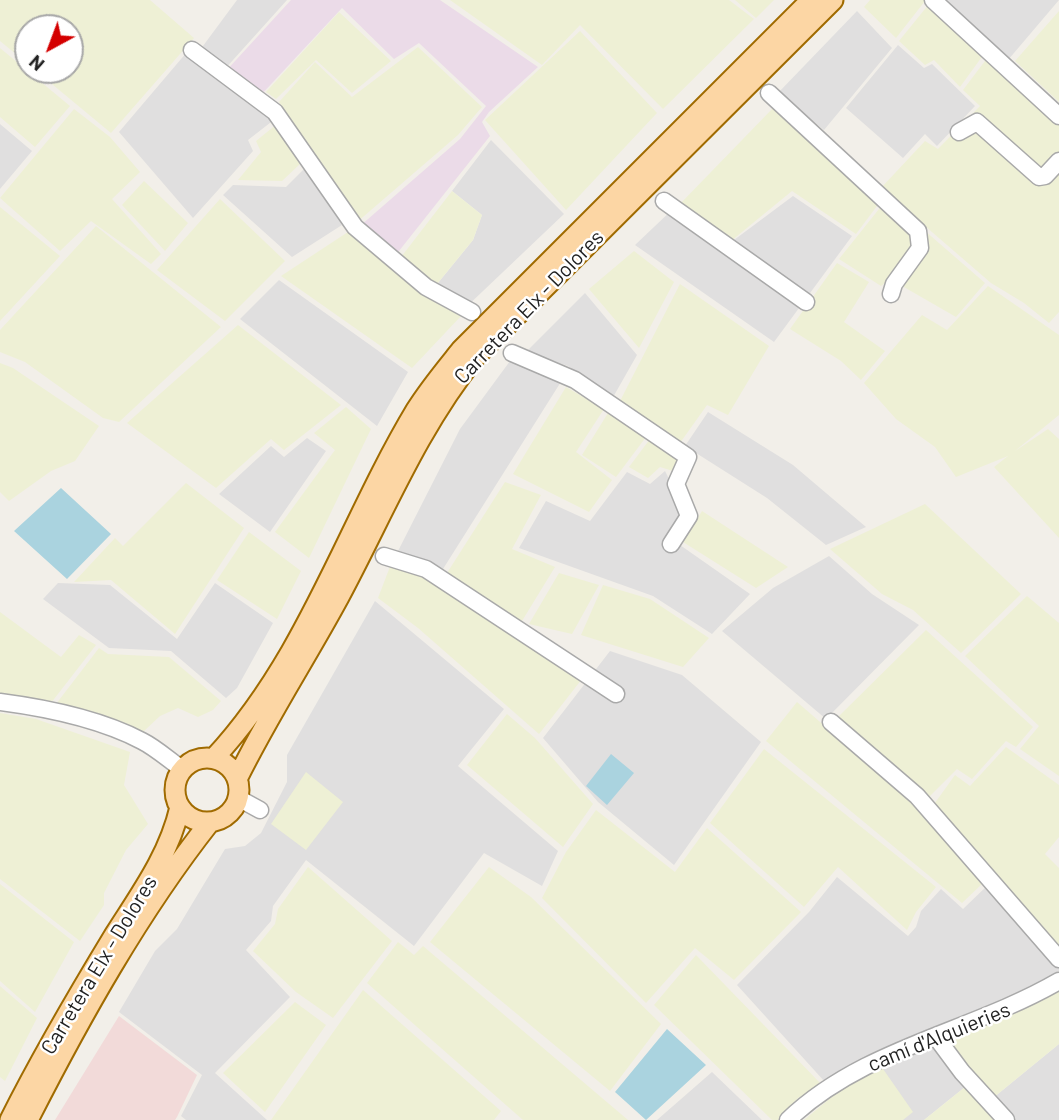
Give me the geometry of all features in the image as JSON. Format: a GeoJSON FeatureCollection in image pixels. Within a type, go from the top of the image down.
{"type":"FeatureCollection","features":[{"type":"Feature","properties":{"kind":"main road","name":"Carretera Elx - Dolores"},"geometry":{"type":"LineString","coordinates":[[214,758],[251,717],[279,673],[416,410],[461,350],[811,0]]}},
{"type":"Feature","properties":{"kind":"main road","name":"Carretera Elx - Dolores"},"geometry":{"type":"LineString","coordinates":[[237,779],[340,595],[422,433],[450,388],[486,347],[833,0]]}},
{"type":"Feature","properties":{"kind":"main road"},"geometry":{"type":"LineString","coordinates":[[199,758],[214,758],[228,765],[237,779],[238,799],[229,813],[210,822],[194,819],[180,807],[175,785],[182,769],[199,758]]}},
{"type":"Feature","properties":{"kind":"main road","name":"Carretera Elx - Dolores"},"geometry":{"type":"LineString","coordinates":[[10,1120],[85,985],[161,862],[175,830],[180,807]]}},
{"type":"Feature","properties":{"kind":"main road","name":"Carretera Elx - Dolores"},"geometry":{"type":"LineString","coordinates":[[29,1120],[111,972],[183,858],[210,822]]}},
{"type":"Feature","properties":{"kind":"street"},"geometry":{"type":"LineString","coordinates":[[933,0],[1059,116]]}},
{"type":"Feature","properties":{"kind":"street"},"geometry":{"type":"LineString","coordinates":[[192,50],[275,112],[355,227],[426,288],[472,312]]}},
{"type":"Feature","properties":{"kind":"street"},"geometry":{"type":"LineString","coordinates":[[769,93],[918,231],[920,248],[894,284],[891,294]]}},
{"type":"Feature","properties":{"kind":"street"},"geometry":{"type":"LineString","coordinates":[[959,132],[978,122],[1039,177],[1045,176],[1059,161]]}},
{"type":"Feature","properties":{"kind":"street"},"geometry":{"type":"LineString","coordinates":[[664,201],[806,302]]}},
{"type":"Feature","properties":{"kind":"street"},"geometry":{"type":"LineString","coordinates":[[512,353],[575,380],[688,457],[676,484],[689,516],[671,544]]}},
{"type":"Feature","properties":{"kind":"street"},"geometry":{"type":"LineString","coordinates":[[384,555],[426,569],[616,694]]}},
{"type":"Feature","properties":{"kind":"street"},"geometry":{"type":"LineString","coordinates":[[0,702],[89,722],[142,741],[182,769]]}},
{"type":"Feature","properties":{"kind":"street"},"geometry":{"type":"LineString","coordinates":[[831,722],[917,796],[1059,959]]}},
{"type":"Feature","properties":{"kind":"street"},"geometry":{"type":"LineString","coordinates":[[238,799],[260,810]]}},
{"type":"Feature","properties":{"kind":"street","name":"camí d'Alquieries"},"geometry":{"type":"LineString","coordinates":[[788,1120],[804,1105],[866,1065],[1020,1003],[1059,981]]}},
{"type":"Feature","properties":{"kind":"street"},"geometry":{"type":"LineString","coordinates":[[936,1037],[962,1072],[1006,1120]]}},
{"type":"Feature","properties":{"kind":"shaded area"},"geometry":{"type":"Polygon","coordinates":[[[237,0],[287,0],[224,70],[200,50],[237,0]]]}},
{"type":"Feature","properties":{"kind":"shaded area"},"geometry":{"type":"Polygon","coordinates":[[[291,0],[440,0],[538,67],[489,112],[482,122],[490,136],[395,256],[360,226],[460,139],[486,106],[419,43],[394,59],[342,8],[260,96],[225,72],[291,0]]]}},
{"type":"Feature","properties":{"kind":"shaded area"},"geometry":{"type":"Polygon","coordinates":[[[945,0],[1059,0],[1008,60],[945,0]]]}},
{"type":"Feature","properties":{"kind":"shaded area"},"geometry":{"type":"Polygon","coordinates":[[[857,11],[892,48],[824,130],[778,93],[857,11]]]}},
{"type":"Feature","properties":{"kind":"shaded area"},"geometry":{"type":"Polygon","coordinates":[[[898,45],[924,68],[932,64],[975,106],[937,146],[925,134],[903,158],[846,108],[898,45]]]}},
{"type":"Feature","properties":{"kind":"shaded area"},"geometry":{"type":"Polygon","coordinates":[[[187,52],[275,119],[248,140],[253,151],[193,218],[119,132],[187,52]]]}},
{"type":"Feature","properties":{"kind":"shaded area"},"geometry":{"type":"Polygon","coordinates":[[[0,124],[32,151],[0,189],[0,124]]]}},
{"type":"Feature","properties":{"kind":"shaded area"},"geometry":{"type":"Polygon","coordinates":[[[491,140],[564,214],[462,311],[433,289],[473,240],[482,215],[452,191],[491,140]]]}},
{"type":"Feature","properties":{"kind":"shaded area"},"geometry":{"type":"Polygon","coordinates":[[[306,167],[342,225],[292,257],[223,195],[233,185],[286,187],[306,167]]]}},
{"type":"Feature","properties":{"kind":"shaded area"},"geometry":{"type":"Polygon","coordinates":[[[793,196],[852,236],[774,342],[635,245],[674,208],[730,243],[793,196]]]}},
{"type":"Feature","properties":{"kind":"shaded area"},"geometry":{"type":"Polygon","coordinates":[[[279,280],[408,372],[377,426],[240,319],[279,280]]]}},
{"type":"Feature","properties":{"kind":"shaded area"},"geometry":{"type":"Polygon","coordinates":[[[585,293],[637,355],[612,399],[568,366],[526,352],[585,293]]]}},
{"type":"Feature","properties":{"kind":"shaded area"},"geometry":{"type":"Polygon","coordinates":[[[513,357],[564,377],[443,569],[397,553],[460,429],[513,357]]]}},
{"type":"Feature","properties":{"kind":"shaded area"},"geometry":{"type":"Polygon","coordinates":[[[708,412],[793,465],[866,527],[826,545],[767,498],[685,446],[708,412]]]}},
{"type":"Feature","properties":{"kind":"shaded area"},"geometry":{"type":"Polygon","coordinates":[[[307,438],[326,451],[270,532],[219,494],[271,446],[284,457],[307,438]]]}},
{"type":"Feature","properties":{"kind":"shaded area"},"geometry":{"type":"Polygon","coordinates":[[[665,471],[685,511],[670,538],[750,594],[712,634],[653,596],[519,548],[546,501],[590,521],[627,472],[650,484],[665,471]]]}},
{"type":"Feature","properties":{"kind":"shaded area"},"geometry":{"type":"Polygon","coordinates":[[[829,556],[872,594],[919,625],[826,719],[722,631],[773,588],[829,556]]]}},
{"type":"Feature","properties":{"kind":"shaded area"},"geometry":{"type":"Polygon","coordinates":[[[58,583],[110,585],[177,639],[215,583],[273,623],[237,688],[226,698],[171,651],[109,648],[43,599],[58,583]]]}},
{"type":"Feature","properties":{"kind":"shaded area"},"geometry":{"type":"Polygon","coordinates":[[[375,601],[504,709],[458,766],[558,851],[542,886],[484,853],[414,946],[306,860],[273,906],[271,921],[246,950],[290,997],[215,1073],[267,1120],[186,1120],[181,1116],[202,1075],[119,1012],[155,951],[177,929],[225,849],[245,846],[261,833],[287,782],[287,755],[375,601]]]}},
{"type":"Feature","properties":{"kind":"shaded area"},"geometry":{"type":"Polygon","coordinates":[[[610,651],[682,675],[761,742],[674,865],[598,802],[543,738],[610,651]]]}},
{"type":"Feature","properties":{"kind":"shaded area"},"geometry":{"type":"Polygon","coordinates":[[[837,877],[908,936],[916,927],[921,911],[941,889],[963,909],[989,884],[1059,967],[1059,971],[1021,996],[857,1061],[825,1082],[737,985],[809,912],[837,877]]]}},
{"type":"Feature","properties":{"kind":"shaded area"},"geometry":{"type":"Polygon","coordinates":[[[119,1016],[197,1075],[177,1117],[175,1120],[55,1120],[119,1016]]]}},
{"type":"Feature","properties":{"kind":"shaded area"},"geometry":{"type":"Polygon","coordinates":[[[934,1044],[965,1087],[924,1120],[804,1120],[881,1066],[934,1044]]]}},
{"type":"Feature","properties":{"kind":"shaded area"},"geometry":{"type":"Polygon","coordinates":[[[1059,1044],[1059,1120],[1013,1120],[993,1098],[1059,1044]]]}},
{"type":"Feature","properties":{"kind":"shaded area"},"geometry":{"type":"Polygon","coordinates":[[[712,1072],[762,1120],[657,1120],[712,1072]]]}},
{"type":"Feature","properties":{"kind":"green space"},"geometry":{"type":"Polygon","coordinates":[[[0,0],[150,0],[194,38],[111,133],[52,84],[84,84],[84,14],[14,14],[14,52],[0,41],[0,0]]]}},
{"type":"Feature","properties":{"kind":"green space"},"geometry":{"type":"Polygon","coordinates":[[[450,0],[729,0],[754,19],[663,109],[580,25],[542,65],[450,0]]]}},
{"type":"Feature","properties":{"kind":"green space"},"geometry":{"type":"Polygon","coordinates":[[[735,0],[774,0],[756,18],[735,0]]]}},
{"type":"Feature","properties":{"kind":"green space"},"geometry":{"type":"Polygon","coordinates":[[[870,0],[925,1],[896,38],[864,7],[870,0]]]}},
{"type":"Feature","properties":{"kind":"green space"},"geometry":{"type":"Polygon","coordinates":[[[929,4],[984,54],[960,87],[934,60],[925,65],[899,41],[929,4]]]}},
{"type":"Feature","properties":{"kind":"green space"},"geometry":{"type":"Polygon","coordinates":[[[1059,11],[1059,102],[1015,61],[1059,11]]]}},
{"type":"Feature","properties":{"kind":"green space"},"geometry":{"type":"Polygon","coordinates":[[[339,12],[391,61],[352,93],[316,60],[276,99],[266,92],[339,12]]]}},
{"type":"Feature","properties":{"kind":"green space"},"geometry":{"type":"Polygon","coordinates":[[[580,31],[657,113],[566,210],[485,120],[580,31]]]}},
{"type":"Feature","properties":{"kind":"green space"},"geometry":{"type":"Polygon","coordinates":[[[418,47],[482,107],[458,135],[356,223],[279,102],[315,62],[352,97],[418,47]]]}},
{"type":"Feature","properties":{"kind":"green space"},"geometry":{"type":"Polygon","coordinates":[[[0,48],[14,60],[14,84],[43,84],[70,106],[35,147],[0,117],[0,48]]]}},
{"type":"Feature","properties":{"kind":"green space"},"geometry":{"type":"Polygon","coordinates":[[[988,57],[1059,122],[1059,312],[1049,323],[1024,303],[991,283],[881,188],[925,141],[938,149],[980,106],[963,90],[988,57]]]}},
{"type":"Feature","properties":{"kind":"green space"},"geometry":{"type":"Polygon","coordinates":[[[775,106],[880,202],[856,234],[792,191],[731,241],[678,206],[775,106]]]}},
{"type":"Feature","properties":{"kind":"green space"},"geometry":{"type":"Polygon","coordinates":[[[74,109],[110,137],[140,172],[112,199],[161,254],[151,264],[91,221],[60,251],[0,198],[74,109]]]}},
{"type":"Feature","properties":{"kind":"green space"},"geometry":{"type":"Polygon","coordinates":[[[277,124],[300,164],[282,181],[238,180],[261,152],[256,141],[277,124]]]}},
{"type":"Feature","properties":{"kind":"green space"},"geometry":{"type":"Polygon","coordinates":[[[144,181],[188,223],[165,251],[122,205],[144,181]]]}},
{"type":"Feature","properties":{"kind":"green space"},"geometry":{"type":"Polygon","coordinates":[[[452,191],[482,215],[473,240],[433,289],[398,261],[452,191]]]}},
{"type":"Feature","properties":{"kind":"green space"},"geometry":{"type":"Polygon","coordinates":[[[220,199],[285,261],[225,321],[157,270],[220,199]]]}},
{"type":"Feature","properties":{"kind":"green space"},"geometry":{"type":"Polygon","coordinates":[[[883,204],[924,230],[985,283],[956,317],[890,279],[881,286],[839,259],[883,204]]]}},
{"type":"Feature","properties":{"kind":"green space"},"geometry":{"type":"Polygon","coordinates":[[[0,207],[60,256],[0,321],[0,207]]]}},
{"type":"Feature","properties":{"kind":"green space"},"geometry":{"type":"Polygon","coordinates":[[[96,226],[221,327],[119,422],[103,418],[25,362],[0,352],[0,330],[96,226]]]}},
{"type":"Feature","properties":{"kind":"green space"},"geometry":{"type":"Polygon","coordinates":[[[351,230],[462,315],[412,368],[281,276],[351,230]]]}},
{"type":"Feature","properties":{"kind":"green space"},"geometry":{"type":"Polygon","coordinates":[[[634,251],[674,282],[639,348],[589,289],[634,251]]]}},
{"type":"Feature","properties":{"kind":"green space"},"geometry":{"type":"Polygon","coordinates":[[[837,263],[869,282],[844,322],[885,351],[861,380],[841,361],[790,329],[837,263]]]}},
{"type":"Feature","properties":{"kind":"green space"},"geometry":{"type":"Polygon","coordinates":[[[680,284],[769,346],[728,415],[707,405],[680,443],[620,401],[680,284]]]}},
{"type":"Feature","properties":{"kind":"green space"},"geometry":{"type":"Polygon","coordinates":[[[988,286],[1059,335],[1059,415],[1015,451],[1048,429],[1059,439],[1059,538],[994,467],[1008,456],[956,477],[935,447],[896,419],[864,383],[922,315],[947,330],[988,286]]]}},
{"type":"Feature","properties":{"kind":"green space"},"geometry":{"type":"Polygon","coordinates":[[[238,325],[341,405],[284,450],[271,439],[216,488],[127,423],[238,325]]]}},
{"type":"Feature","properties":{"kind":"green space"},"geometry":{"type":"Polygon","coordinates":[[[0,363],[13,368],[99,426],[75,461],[51,471],[9,501],[0,492],[0,363]]]}},
{"type":"Feature","properties":{"kind":"green space"},"geometry":{"type":"Polygon","coordinates":[[[566,387],[604,409],[576,452],[612,480],[589,512],[513,474],[566,387]]]}},
{"type":"Feature","properties":{"kind":"green space"},"geometry":{"type":"Polygon","coordinates":[[[346,407],[371,429],[309,558],[275,532],[335,450],[314,433],[346,407]]]}},
{"type":"Feature","properties":{"kind":"green space"},"geometry":{"type":"Polygon","coordinates":[[[608,413],[646,437],[616,477],[582,455],[608,413]]]}},
{"type":"Feature","properties":{"kind":"green space"},"geometry":{"type":"Polygon","coordinates":[[[650,439],[679,459],[673,471],[660,467],[648,478],[629,467],[650,439]]]}},
{"type":"Feature","properties":{"kind":"green space"},"geometry":{"type":"Polygon","coordinates":[[[505,482],[541,495],[512,549],[555,567],[522,621],[447,573],[505,482]]]}},
{"type":"Feature","properties":{"kind":"green space"},"geometry":{"type":"Polygon","coordinates":[[[186,483],[244,528],[175,634],[111,580],[74,582],[115,538],[123,546],[186,483]]]}},
{"type":"Feature","properties":{"kind":"green space"},"geometry":{"type":"Polygon","coordinates":[[[925,504],[1021,594],[961,653],[913,610],[882,594],[830,549],[925,504]]]}},
{"type":"Feature","properties":{"kind":"green space"},"geometry":{"type":"Polygon","coordinates":[[[702,511],[788,567],[756,588],[683,542],[702,511]]]}},
{"type":"Feature","properties":{"kind":"green space"},"geometry":{"type":"Polygon","coordinates":[[[249,532],[301,571],[277,619],[217,580],[249,532]]]}},
{"type":"Feature","properties":{"kind":"green space"},"geometry":{"type":"Polygon","coordinates":[[[391,564],[429,577],[582,679],[539,734],[418,628],[378,598],[391,564]]]}},
{"type":"Feature","properties":{"kind":"green space"},"geometry":{"type":"Polygon","coordinates":[[[559,573],[599,585],[572,634],[529,624],[559,573]]]}},
{"type":"Feature","properties":{"kind":"green space"},"geometry":{"type":"Polygon","coordinates":[[[603,585],[650,599],[709,638],[683,667],[581,635],[603,585]]]}},
{"type":"Feature","properties":{"kind":"green space"},"geometry":{"type":"Polygon","coordinates":[[[1027,596],[1059,623],[1059,776],[1020,749],[1039,726],[965,656],[1027,596]]]}},
{"type":"Feature","properties":{"kind":"green space"},"geometry":{"type":"Polygon","coordinates":[[[0,612],[61,657],[79,635],[96,645],[51,703],[0,696],[0,612]]]}},
{"type":"Feature","properties":{"kind":"green space"},"geometry":{"type":"Polygon","coordinates":[[[926,630],[1033,727],[1016,747],[1006,741],[972,779],[957,769],[927,799],[837,718],[926,630]]]}},
{"type":"Feature","properties":{"kind":"green space"},"geometry":{"type":"Polygon","coordinates":[[[99,648],[108,654],[169,657],[221,701],[213,710],[198,717],[178,708],[160,716],[143,732],[56,704],[99,648]]]}},
{"type":"Feature","properties":{"kind":"green space"},"geometry":{"type":"Polygon","coordinates":[[[797,702],[909,799],[982,884],[962,903],[766,741],[797,702]]]}},
{"type":"Feature","properties":{"kind":"green space"},"geometry":{"type":"Polygon","coordinates":[[[0,713],[36,719],[130,752],[124,785],[148,824],[126,850],[104,893],[104,905],[80,941],[0,879],[0,713]]]}},
{"type":"Feature","properties":{"kind":"green space"},"geometry":{"type":"Polygon","coordinates":[[[507,714],[535,738],[593,804],[563,847],[467,765],[507,714]]]}},
{"type":"Feature","properties":{"kind":"green space"},"geometry":{"type":"Polygon","coordinates":[[[1006,747],[1059,785],[1059,837],[1045,854],[1059,868],[1059,953],[927,814],[955,775],[970,786],[1006,747]]]}},
{"type":"Feature","properties":{"kind":"green space"},"geometry":{"type":"Polygon","coordinates":[[[764,749],[936,887],[916,912],[907,930],[838,867],[804,907],[710,823],[764,749]]]}},
{"type":"Feature","properties":{"kind":"green space"},"geometry":{"type":"Polygon","coordinates":[[[306,772],[343,802],[306,850],[271,824],[306,772]]]}},
{"type":"Feature","properties":{"kind":"green space"},"geometry":{"type":"Polygon","coordinates":[[[596,810],[675,872],[707,828],[801,912],[734,980],[695,948],[646,1003],[542,898],[566,852],[596,810]]]}},
{"type":"Feature","properties":{"kind":"green space"},"geometry":{"type":"Polygon","coordinates":[[[308,867],[392,941],[333,1018],[296,992],[253,951],[275,924],[278,909],[308,867]]]}},
{"type":"Feature","properties":{"kind":"green space"},"geometry":{"type":"Polygon","coordinates":[[[489,867],[531,897],[661,1024],[610,1091],[430,942],[489,867]]]}},
{"type":"Feature","properties":{"kind":"green space"},"geometry":{"type":"Polygon","coordinates":[[[0,884],[74,942],[35,1012],[0,981],[0,884]]]}},
{"type":"Feature","properties":{"kind":"green space"},"geometry":{"type":"Polygon","coordinates":[[[398,942],[414,955],[423,946],[628,1120],[523,1120],[367,983],[398,942]]]}},
{"type":"Feature","properties":{"kind":"green space"},"geometry":{"type":"Polygon","coordinates":[[[696,955],[823,1086],[798,1098],[778,1120],[772,1120],[654,1005],[696,955]]]}},
{"type":"Feature","properties":{"kind":"green space"},"geometry":{"type":"Polygon","coordinates":[[[0,986],[37,1018],[5,1081],[0,1077],[0,986]]]}},
{"type":"Feature","properties":{"kind":"green space"},"geometry":{"type":"Polygon","coordinates":[[[363,990],[501,1111],[494,1120],[271,1120],[363,990]]]}},
{"type":"Feature","properties":{"kind":"green space"},"geometry":{"type":"Polygon","coordinates":[[[1059,991],[1059,1044],[993,1098],[945,1044],[1059,991]]]}},
{"type":"Feature","properties":{"kind":"green space"},"geometry":{"type":"Polygon","coordinates":[[[295,1002],[326,1025],[265,1112],[223,1073],[295,1002]]]}},
{"type":"Feature","properties":{"kind":"green space"},"geometry":{"type":"Polygon","coordinates":[[[881,1066],[913,1112],[903,1120],[804,1120],[846,1085],[881,1066]]]}},
{"type":"Feature","properties":{"kind":"green space"},"geometry":{"type":"Polygon","coordinates":[[[968,1087],[998,1120],[924,1120],[968,1087]]]}},
{"type":"Feature","properties":{"kind":"water"},"geometry":{"type":"Polygon","coordinates":[[[61,488],[111,534],[67,579],[14,531],[61,488]]]}},
{"type":"Feature","properties":{"kind":"water"},"geometry":{"type":"Polygon","coordinates":[[[611,754],[634,773],[607,805],[586,786],[611,754]]]}},
{"type":"Feature","properties":{"kind":"water"},"geometry":{"type":"Polygon","coordinates":[[[667,1029],[706,1065],[646,1120],[615,1092],[667,1029]]]}}]}
